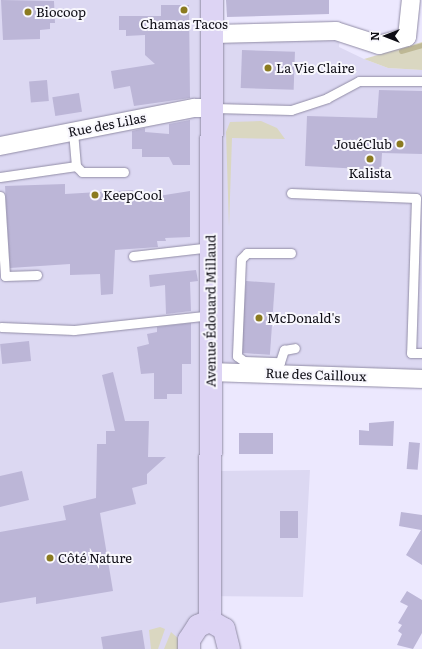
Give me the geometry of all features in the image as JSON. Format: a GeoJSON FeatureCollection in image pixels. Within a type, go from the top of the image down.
{"type":"FeatureCollection","features":[{"type":"Feature","properties":{"kind":"main road","name":"Avenue Édouard Millaud"},"geometry":{"type":"LineString","coordinates":[[210,621],[211,247],[214,108],[214,34],[212,0]]}},
{"type":"Feature","properties":{"kind":"main road"},"geometry":{"type":"LineString","coordinates":[[189,649],[189,640],[198,626],[210,621],[224,629],[229,649]]}},
{"type":"Feature","properties":{"kind":"street"},"geometry":{"type":"LineString","coordinates":[[214,34],[336,31],[379,45],[407,37],[411,0]]}},
{"type":"Feature","properties":{"kind":"street","name":"Rue des Lilas"},"geometry":{"type":"LineString","coordinates":[[0,146],[194,108],[214,108]]}},
{"type":"Feature","properties":{"kind":"street","name":"Rue des Cailloux"},"geometry":{"type":"LineString","coordinates":[[211,372],[422,379]]}},
{"type":"Feature","properties":{"kind":"lane"},"geometry":{"type":"LineString","coordinates":[[214,108],[291,110],[327,98],[359,81],[422,81]]}},
{"type":"Feature","properties":{"kind":"lane"},"geometry":{"type":"LineString","coordinates":[[73,131],[76,166],[82,172],[124,172]]}},
{"type":"Feature","properties":{"kind":"lane"},"geometry":{"type":"LineString","coordinates":[[0,177],[76,166]]}},
{"type":"Feature","properties":{"kind":"lane"},"geometry":{"type":"LineString","coordinates":[[291,193],[416,198],[411,353],[422,353]]}},
{"type":"Feature","properties":{"kind":"lane"},"geometry":{"type":"LineString","coordinates":[[0,196],[5,276],[37,275]]}},
{"type":"Feature","properties":{"kind":"lane"},"geometry":{"type":"LineString","coordinates":[[133,256],[211,247]]}},
{"type":"Feature","properties":{"kind":"lane"},"geometry":{"type":"LineString","coordinates":[[290,253],[247,253],[241,259],[237,356],[244,361],[280,362],[284,350],[295,348]]}},
{"type":"Feature","properties":{"kind":"lane"},"geometry":{"type":"LineString","coordinates":[[2,327],[74,330],[212,314]]}},
{"type":"Feature","properties":{"kind":"shaded area"},"geometry":{"type":"Polygon","coordinates":[[[0,0],[207,0],[207,38],[340,35],[339,47],[364,59],[388,68],[422,70],[422,373],[220,369],[220,471],[310,470],[303,597],[201,596],[200,649],[0,649],[0,0]]]}},
{"type":"Feature","properties":{"kind":"shaded area"},"geometry":{"type":"Polygon","coordinates":[[[422,42],[422,70],[388,68],[364,59],[422,42]]]}},
{"type":"Feature","properties":{"kind":"shaded area"},"geometry":{"type":"Polygon","coordinates":[[[261,121],[277,128],[285,139],[232,138],[229,227],[226,132],[230,122],[261,121]]]}},
{"type":"Feature","properties":{"kind":"shaded area"},"geometry":{"type":"Polygon","coordinates":[[[160,627],[165,629],[158,649],[151,649],[149,630],[160,627]]]}},
{"type":"Feature","properties":{"kind":"shaded area"},"geometry":{"type":"Polygon","coordinates":[[[171,632],[180,640],[178,649],[164,649],[171,632]]]}},
{"type":"Feature","properties":{"kind":"building","name":"Biocoop"},"geometry":{"type":"Polygon","coordinates":[[[1,0],[54,1],[55,23],[50,23],[50,29],[40,30],[40,39],[3,40],[1,0]]]}},
{"type":"Feature","properties":{"kind":"building"},"geometry":{"type":"Polygon","coordinates":[[[226,0],[329,0],[329,14],[227,17],[226,0]]]}},
{"type":"Feature","properties":{"kind":"building"},"geometry":{"type":"Polygon","coordinates":[[[161,5],[189,5],[190,98],[134,106],[130,86],[114,89],[111,71],[155,64],[145,55],[145,35],[126,36],[126,30],[119,30],[119,16],[161,16],[161,5]]]}},
{"type":"Feature","properties":{"kind":"building","name":"La Vie Claire"},"geometry":{"type":"Polygon","coordinates":[[[242,50],[295,52],[294,90],[241,88],[242,50]]]}},
{"type":"Feature","properties":{"kind":"building"},"geometry":{"type":"Polygon","coordinates":[[[47,80],[49,101],[31,102],[29,82],[47,80]]]}},
{"type":"Feature","properties":{"kind":"building"},"geometry":{"type":"Polygon","coordinates":[[[379,90],[422,91],[422,154],[382,153],[381,170],[305,166],[307,116],[377,118],[379,90]]]}},
{"type":"Feature","properties":{"kind":"building"},"geometry":{"type":"Polygon","coordinates":[[[79,93],[82,112],[55,116],[52,97],[79,93]]]}},
{"type":"Feature","properties":{"kind":"building"},"geometry":{"type":"Polygon","coordinates":[[[190,120],[190,165],[173,165],[169,157],[142,157],[142,149],[132,149],[132,131],[145,128],[145,132],[169,134],[169,124],[190,120]]]}},
{"type":"Feature","properties":{"kind":"building"},"geometry":{"type":"Polygon","coordinates":[[[65,184],[65,194],[133,190],[133,200],[190,191],[190,237],[165,238],[166,241],[157,241],[158,247],[115,250],[113,294],[101,295],[100,274],[70,275],[70,264],[10,268],[5,186],[65,184]]]}},
{"type":"Feature","properties":{"kind":"building"},"geometry":{"type":"Polygon","coordinates":[[[196,270],[198,281],[190,282],[191,311],[166,314],[165,285],[150,287],[149,275],[196,270]]]}},
{"type":"Feature","properties":{"kind":"building","name":"McDonald's"},"geometry":{"type":"Polygon","coordinates":[[[246,281],[275,283],[270,355],[241,353],[246,281]]]}},
{"type":"Feature","properties":{"kind":"building"},"geometry":{"type":"Polygon","coordinates":[[[191,323],[191,364],[182,364],[182,394],[167,394],[167,399],[154,399],[154,373],[141,374],[137,347],[149,344],[147,334],[157,332],[157,327],[191,323]]]}},
{"type":"Feature","properties":{"kind":"building"},"geometry":{"type":"Polygon","coordinates":[[[29,341],[31,361],[2,364],[0,344],[29,341]]]}},
{"type":"Feature","properties":{"kind":"building"},"geometry":{"type":"Polygon","coordinates":[[[113,372],[125,421],[149,421],[148,457],[166,457],[147,474],[147,484],[132,488],[136,504],[100,513],[113,591],[36,604],[36,597],[0,603],[0,532],[66,520],[63,506],[96,498],[97,444],[106,444],[106,431],[115,431],[102,375],[113,372]]]}},
{"type":"Feature","properties":{"kind":"building"},"geometry":{"type":"Polygon","coordinates":[[[394,421],[393,446],[359,445],[359,430],[369,431],[369,423],[394,421]]]}},
{"type":"Feature","properties":{"kind":"building"},"geometry":{"type":"Polygon","coordinates":[[[239,433],[273,433],[273,454],[239,454],[239,433]]]}},
{"type":"Feature","properties":{"kind":"building"},"geometry":{"type":"Polygon","coordinates":[[[409,442],[420,443],[418,470],[407,469],[409,442]]]}},
{"type":"Feature","properties":{"kind":"building"},"geometry":{"type":"Polygon","coordinates":[[[22,471],[29,500],[0,507],[0,476],[22,471]]]}},
{"type":"Feature","properties":{"kind":"building"},"geometry":{"type":"Polygon","coordinates":[[[280,511],[298,511],[298,538],[280,538],[280,511]]]}},
{"type":"Feature","properties":{"kind":"building"},"geometry":{"type":"Polygon","coordinates":[[[401,512],[422,515],[422,565],[406,555],[421,530],[399,526],[401,512]]]}},
{"type":"Feature","properties":{"kind":"building"},"geometry":{"type":"Polygon","coordinates":[[[407,591],[422,600],[422,633],[413,649],[397,645],[402,634],[398,631],[402,625],[398,623],[408,606],[400,602],[407,591]]]}},
{"type":"Feature","properties":{"kind":"building"},"geometry":{"type":"Polygon","coordinates":[[[142,630],[145,649],[103,649],[101,637],[142,630]]]}},
{"type":"Feature","properties":{"kind":"waterway"},"geometry":{"type":"LineString","coordinates":[[401,51],[422,45]]}},
{"type":"Feature","properties":{"kind":"place","name":"Chamas Tacos"},"geometry":{"type":"Point","coordinates":[184,10]}},
{"type":"Feature","properties":{"kind":"place","name":"Biocoop"},"geometry":{"type":"Point","coordinates":[28,12]}},
{"type":"Feature","properties":{"kind":"place","name":"La Vie Claire"},"geometry":{"type":"Point","coordinates":[268,68]}},
{"type":"Feature","properties":{"kind":"place","name":"JouéClub"},"geometry":{"type":"Point","coordinates":[400,144]}},
{"type":"Feature","properties":{"kind":"place","name":"Kalista"},"geometry":{"type":"Point","coordinates":[370,159]}},
{"type":"Feature","properties":{"kind":"place","name":"KeepCool"},"geometry":{"type":"Point","coordinates":[95,195]}},
{"type":"Feature","properties":{"kind":"place","name":"McDonald's"},"geometry":{"type":"Point","coordinates":[259,318]}},
{"type":"Feature","properties":{"kind":"place","name":"Côté Nature"},"geometry":{"type":"Point","coordinates":[50,558]}}]}
